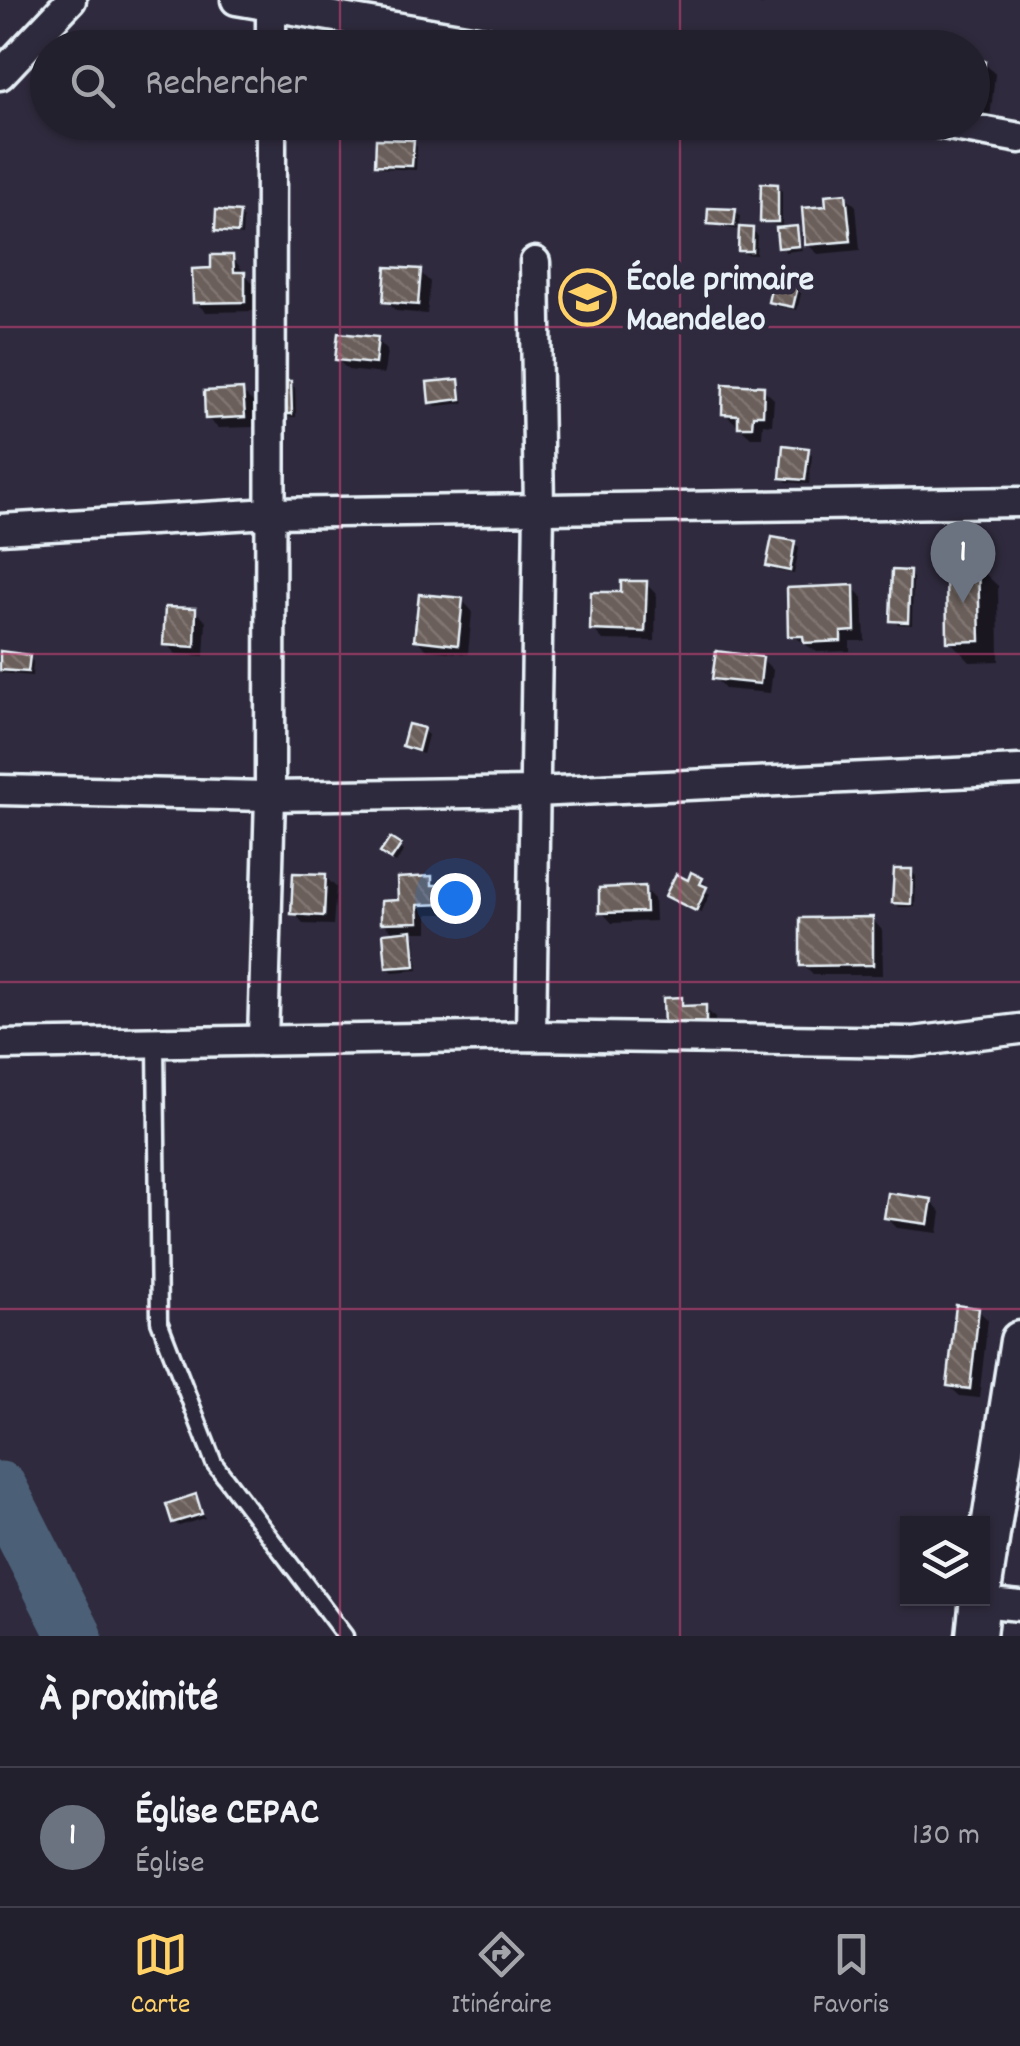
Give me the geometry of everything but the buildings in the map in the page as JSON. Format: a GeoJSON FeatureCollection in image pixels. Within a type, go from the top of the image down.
{"type":"FeatureCollection","features":[{"type":"Feature","properties":{"kind":"street"},"geometry":{"type":"LineString","coordinates":[[43,30],[71,0]]}},
{"type":"Feature","properties":{"kind":"street"},"geometry":{"type":"LineString","coordinates":[[236,0],[419,30]]}},
{"type":"Feature","properties":{"kind":"street"},"geometry":{"type":"LineString","coordinates":[[271,3],[271,30]]}},
{"type":"Feature","properties":{"kind":"street"},"geometry":{"type":"LineString","coordinates":[[0,75],[30,43]]}},
{"type":"Feature","properties":{"kind":"street"},"geometry":{"type":"LineString","coordinates":[[990,133],[1020,138]]}},
{"type":"Feature","properties":{"kind":"street"},"geometry":{"type":"LineString","coordinates":[[263,1040],[270,796],[271,140]]}},
{"type":"Feature","properties":{"kind":"street"},"geometry":{"type":"LineString","coordinates":[[531,1036],[539,508],[535,262]]}},
{"type":"Feature","properties":{"kind":"street"},"geometry":{"type":"LineString","coordinates":[[0,529],[271,513],[1020,502]]}},
{"type":"Feature","properties":{"kind":"street"},"geometry":{"type":"LineString","coordinates":[[0,790],[270,796],[534,792],[1020,770]]}},
{"type":"Feature","properties":{"kind":"street"},"geometry":{"type":"LineString","coordinates":[[0,1046],[531,1036],[913,1042],[1020,1029]]}},
{"type":"Feature","properties":{"kind":"street"},"geometry":{"type":"LineString","coordinates":[[990,1539],[1020,1342]]}},
{"type":"Feature","properties":{"kind":"street"},"geometry":{"type":"LineString","coordinates":[[990,1605],[1020,1606]]}},
{"type":"Feature","properties":{"kind":"lane"},"geometry":{"type":"LineString","coordinates":[[156,1044],[158,1321],[214,1464],[345,1636]]}},
{"type":"Feature","properties":{"kind":"waterway"},"geometry":{"type":"LineString","coordinates":[[0,1489],[75,1636]]}},
{"type":"Feature","properties":{"kind":"place","name":"École primaire Maendeleo"},"geometry":{"type":"Point","coordinates":[587,297]}},
{"type":"Feature","properties":{"kind":"place","name":"Église CEPAC"},"geometry":{"type":"Point","coordinates":[963,603]}}]}
